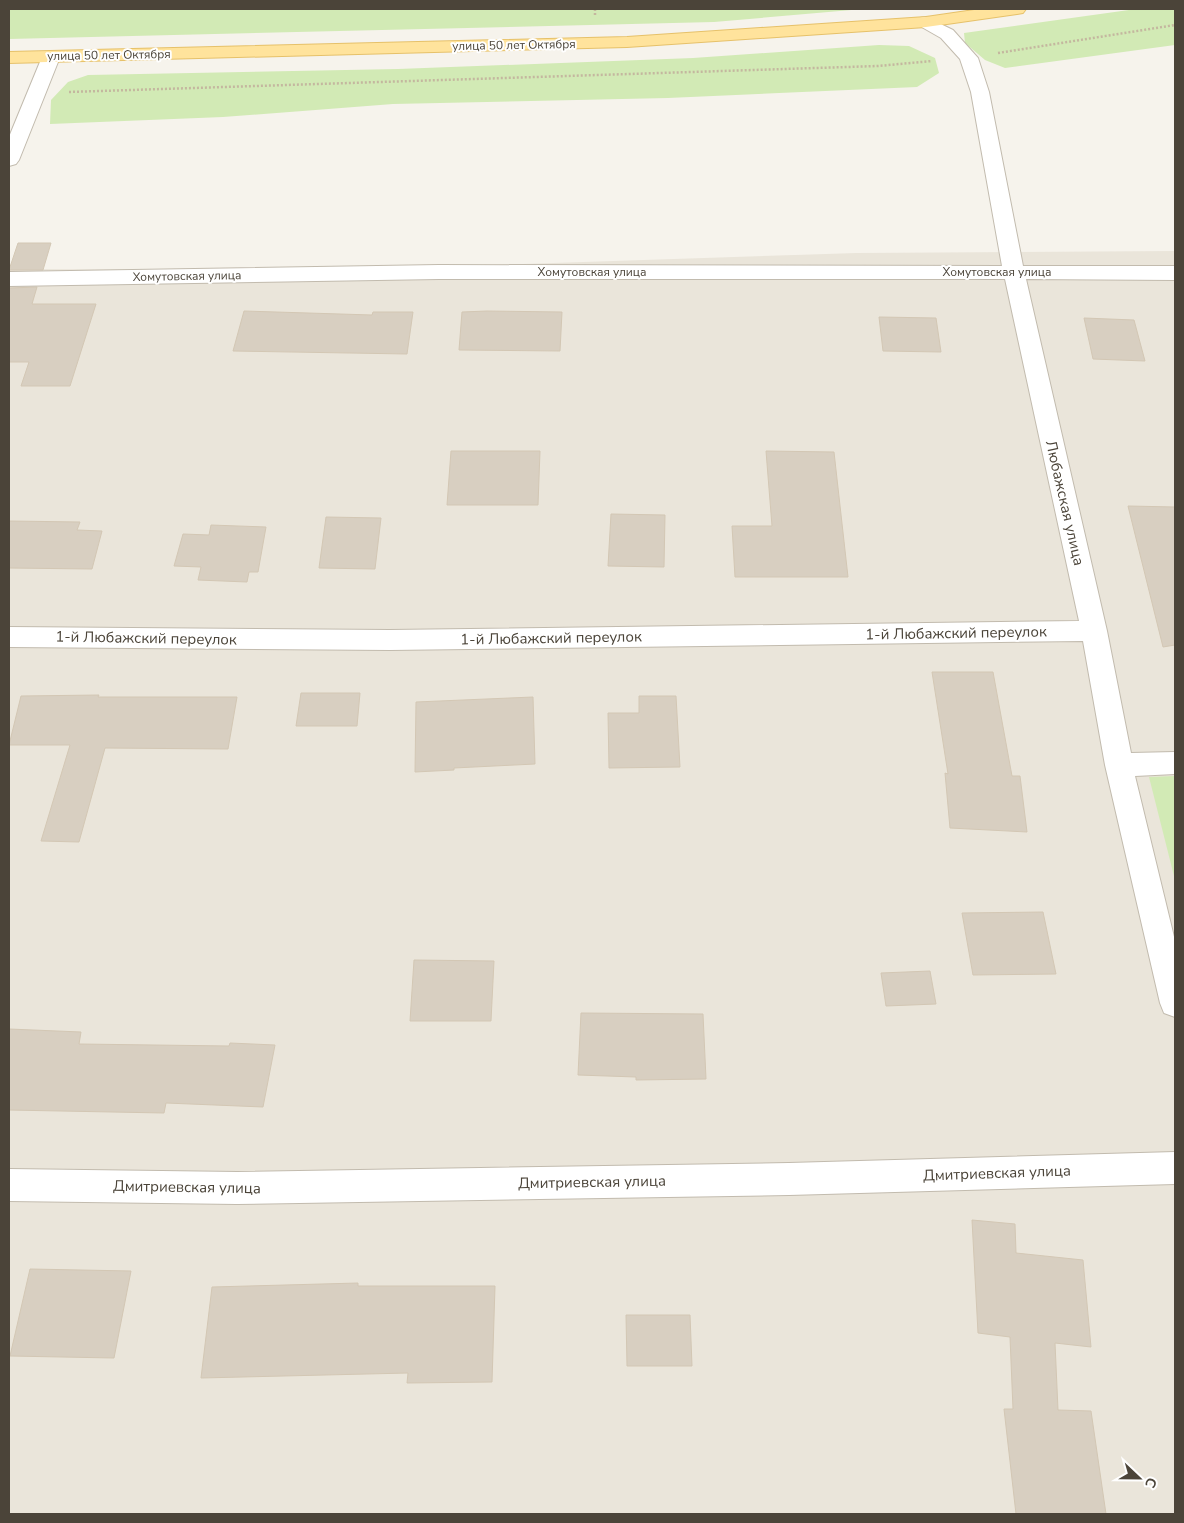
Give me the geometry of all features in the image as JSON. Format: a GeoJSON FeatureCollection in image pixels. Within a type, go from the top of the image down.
{"type":"FeatureCollection","features":[{"type":"Feature","properties":{"kind":"main road","name":"улица 50 лет Октября"},"geometry":{"type":"LineString","coordinates":[[9,58],[627,42],[926,22],[1017,9]]}},
{"type":"Feature","properties":{"kind":"street","name":"Любажская улица"},"geometry":{"type":"LineString","coordinates":[[926,22],[947,34],[969,58],[980,92],[1014,272],[1094,631],[1119,765],[1175,1003]]}},
{"type":"Feature","properties":{"kind":"street"},"geometry":{"type":"LineString","coordinates":[[9,160],[51,57]]}},
{"type":"Feature","properties":{"kind":"street","name":"Хомутовская улица"},"geometry":{"type":"LineString","coordinates":[[9,279],[439,272],[1175,273]]}},
{"type":"Feature","properties":{"kind":"street","name":"1-й Любажский переулок"},"geometry":{"type":"LineString","coordinates":[[9,637],[390,640],[1094,631]]}},
{"type":"Feature","properties":{"kind":"street"},"geometry":{"type":"LineString","coordinates":[[1119,765],[1175,763]]}},
{"type":"Feature","properties":{"kind":"street","name":"Дмитриевская улица"},"geometry":{"type":"LineString","coordinates":[[9,1184],[247,1188],[779,1179],[1175,1168]]}},
{"type":"Feature","properties":{"kind":"shaded area"},"geometry":{"type":"Polygon","coordinates":[[[1175,251],[1175,1514],[9,1514],[9,269],[340,270],[856,253],[1175,251]]]}},
{"type":"Feature","properties":{"kind":"green space"},"geometry":{"type":"Polygon","coordinates":[[[9,9],[863,9],[714,22],[9,39],[9,9]]]}},
{"type":"Feature","properties":{"kind":"green space"},"geometry":{"type":"Polygon","coordinates":[[[1136,9],[1175,9],[1175,45],[1005,68],[985,60],[965,43],[964,33],[1136,9]]]}},
{"type":"Feature","properties":{"kind":"green space"},"geometry":{"type":"Polygon","coordinates":[[[879,45],[909,46],[935,58],[939,73],[917,87],[668,98],[393,104],[223,117],[50,124],[51,100],[68,82],[88,75],[398,69],[693,58],[879,45]]]}},
{"type":"Feature","properties":{"kind":"green space"},"geometry":{"type":"Polygon","coordinates":[[[1175,776],[1175,880],[1149,777],[1175,776]]]}},
{"type":"Feature","properties":{"kind":"building"},"geometry":{"type":"Polygon","coordinates":[[[18,243],[51,243],[43,270],[9,270],[18,243]]]}},
{"type":"Feature","properties":{"kind":"building"},"geometry":{"type":"Polygon","coordinates":[[[37,287],[32,304],[96,304],[70,386],[21,386],[29,362],[9,362],[9,288],[37,287]]]}},
{"type":"Feature","properties":{"kind":"building"},"geometry":{"type":"Polygon","coordinates":[[[244,311],[372,315],[373,312],[413,312],[407,354],[233,351],[244,311]]]}},
{"type":"Feature","properties":{"kind":"building"},"geometry":{"type":"Polygon","coordinates":[[[462,312],[562,312],[560,351],[459,350],[462,312]]]}},
{"type":"Feature","properties":{"kind":"building"},"geometry":{"type":"Polygon","coordinates":[[[879,317],[936,318],[941,352],[883,351],[879,317]]]}},
{"type":"Feature","properties":{"kind":"building"},"geometry":{"type":"Polygon","coordinates":[[[1084,318],[1134,320],[1145,361],[1093,359],[1084,318]]]}},
{"type":"Feature","properties":{"kind":"building"},"geometry":{"type":"Polygon","coordinates":[[[451,451],[540,451],[538,505],[447,505],[451,451]]]}},
{"type":"Feature","properties":{"kind":"building"},"geometry":{"type":"Polygon","coordinates":[[[766,451],[834,452],[848,577],[735,577],[732,526],[772,526],[766,451]]]}},
{"type":"Feature","properties":{"kind":"building"},"geometry":{"type":"Polygon","coordinates":[[[1128,506],[1175,507],[1175,645],[1163,647],[1128,506]]]}},
{"type":"Feature","properties":{"kind":"building"},"geometry":{"type":"Polygon","coordinates":[[[611,514],[665,515],[664,567],[608,566],[611,514]]]}},
{"type":"Feature","properties":{"kind":"building"},"geometry":{"type":"Polygon","coordinates":[[[326,517],[381,518],[375,569],[319,568],[326,517]]]}},
{"type":"Feature","properties":{"kind":"building"},"geometry":{"type":"Polygon","coordinates":[[[9,521],[80,522],[77,530],[102,531],[92,569],[9,568],[9,521]]]}},
{"type":"Feature","properties":{"kind":"building"},"geometry":{"type":"Polygon","coordinates":[[[211,525],[266,527],[258,572],[249,572],[247,582],[198,580],[201,567],[174,566],[183,534],[209,535],[211,525]]]}},
{"type":"Feature","properties":{"kind":"building"},"geometry":{"type":"Polygon","coordinates":[[[932,672],[993,672],[1012,776],[1020,776],[1027,832],[950,828],[945,773],[948,774],[932,672]]]}},
{"type":"Feature","properties":{"kind":"building"},"geometry":{"type":"Polygon","coordinates":[[[301,693],[360,693],[357,726],[296,726],[301,693]]]}},
{"type":"Feature","properties":{"kind":"building"},"geometry":{"type":"Polygon","coordinates":[[[99,695],[98,697],[237,697],[228,749],[105,748],[79,842],[41,841],[70,745],[9,745],[21,696],[99,695]]]}},
{"type":"Feature","properties":{"kind":"building"},"geometry":{"type":"Polygon","coordinates":[[[639,696],[676,696],[680,767],[609,768],[608,713],[639,713],[639,696]]]}},
{"type":"Feature","properties":{"kind":"building"},"geometry":{"type":"Polygon","coordinates":[[[533,697],[535,764],[415,772],[416,702],[533,697]]]}},
{"type":"Feature","properties":{"kind":"building"},"geometry":{"type":"Polygon","coordinates":[[[1043,912],[1056,974],[973,975],[962,913],[1043,912]]]}},
{"type":"Feature","properties":{"kind":"building"},"geometry":{"type":"Polygon","coordinates":[[[414,960],[494,961],[491,1021],[410,1021],[414,960]]]}},
{"type":"Feature","properties":{"kind":"building"},"geometry":{"type":"Polygon","coordinates":[[[930,971],[936,1004],[886,1006],[881,973],[930,971]]]}},
{"type":"Feature","properties":{"kind":"building"},"geometry":{"type":"Polygon","coordinates":[[[581,1013],[703,1014],[706,1079],[636,1080],[636,1077],[578,1075],[581,1013]]]}},
{"type":"Feature","properties":{"kind":"building"},"geometry":{"type":"Polygon","coordinates":[[[9,1029],[81,1032],[79,1044],[229,1046],[230,1043],[275,1045],[263,1107],[166,1103],[164,1113],[9,1110],[9,1029]]]}},
{"type":"Feature","properties":{"kind":"building"},"geometry":{"type":"Polygon","coordinates":[[[972,1220],[1015,1224],[1016,1253],[1083,1260],[1091,1347],[1055,1343],[1058,1410],[1091,1411],[1106,1514],[1016,1514],[1004,1409],[1013,1409],[1010,1337],[978,1333],[972,1220]]]}},
{"type":"Feature","properties":{"kind":"building"},"geometry":{"type":"Polygon","coordinates":[[[30,1269],[131,1271],[114,1358],[10,1356],[30,1269]]]}},
{"type":"Feature","properties":{"kind":"building"},"geometry":{"type":"Polygon","coordinates":[[[358,1283],[358,1286],[495,1286],[492,1382],[407,1383],[408,1373],[201,1378],[212,1287],[358,1283]]]}},
{"type":"Feature","properties":{"kind":"building"},"geometry":{"type":"Polygon","coordinates":[[[626,1315],[690,1315],[692,1366],[627,1366],[626,1315]]]}}]}
